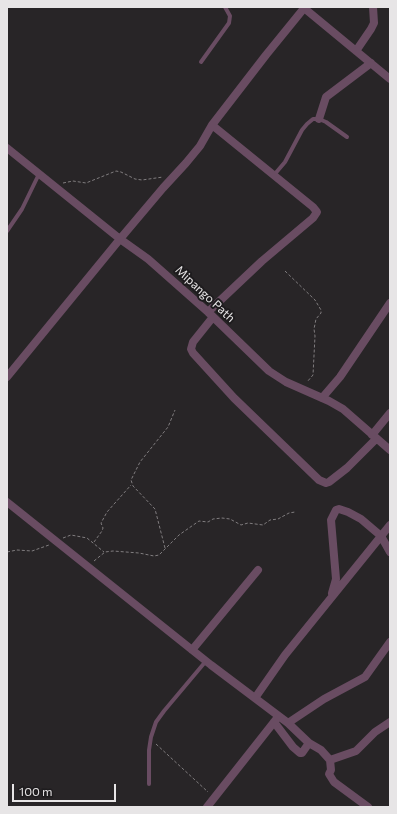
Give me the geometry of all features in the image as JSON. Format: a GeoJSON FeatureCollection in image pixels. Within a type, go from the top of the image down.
{"type":"FeatureCollection","features":[{"type":"Feature","properties":{"kind":"street"},"geometry":{"type":"LineString","coordinates":[[356,51],[374,23],[373,7]]}},
{"type":"Feature","properties":{"kind":"street"},"geometry":{"type":"LineString","coordinates":[[7,377],[120,239],[200,146],[212,125],[266,55],[305,8],[390,78]]}},
{"type":"Feature","properties":{"kind":"street"},"geometry":{"type":"LineString","coordinates":[[319,119],[326,96],[371,63]]}},
{"type":"Feature","properties":{"kind":"street"},"geometry":{"type":"LineString","coordinates":[[212,125],[313,207],[316,215],[262,261],[210,315],[193,342],[191,349],[193,353],[234,398],[319,480],[326,483],[347,468],[374,437],[390,413]]}},
{"type":"Feature","properties":{"kind":"street","name":"Mipango Path"},"geometry":{"type":"LineString","coordinates":[[7,148],[120,239],[148,259],[269,371],[286,382],[343,409],[390,450]]}},
{"type":"Feature","properties":{"kind":"street"},"geometry":{"type":"LineString","coordinates":[[322,398],[340,377],[390,303]]}},
{"type":"Feature","properties":{"kind":"street"},"geometry":{"type":"LineString","coordinates":[[7,502],[192,650],[255,698],[276,720],[293,747],[301,754],[309,743]]}},
{"type":"Feature","properties":{"kind":"street"},"geometry":{"type":"LineString","coordinates":[[330,598],[336,579],[331,520],[336,510],[339,509],[348,512],[361,519],[381,536],[390,552]]}},
{"type":"Feature","properties":{"kind":"street"},"geometry":{"type":"LineString","coordinates":[[255,698],[285,655],[390,525]]}},
{"type":"Feature","properties":{"kind":"street"},"geometry":{"type":"LineString","coordinates":[[192,650],[258,570]]}},
{"type":"Feature","properties":{"kind":"street"},"geometry":{"type":"LineString","coordinates":[[288,723],[324,699],[365,677],[390,642]]}},
{"type":"Feature","properties":{"kind":"street"},"geometry":{"type":"LineString","coordinates":[[276,720],[288,723],[309,743],[321,750],[330,760],[331,770],[329,774],[334,782],[368,807]]}},
{"type":"Feature","properties":{"kind":"street"},"geometry":{"type":"LineString","coordinates":[[207,807],[276,720]]}},
{"type":"Feature","properties":{"kind":"street"},"geometry":{"type":"LineString","coordinates":[[330,760],[356,751],[375,732],[390,722]]}},
{"type":"Feature","properties":{"kind":"lane"},"geometry":{"type":"LineString","coordinates":[[201,62],[229,23],[230,16],[225,7]]}},
{"type":"Feature","properties":{"kind":"lane"},"geometry":{"type":"LineString","coordinates":[[274,175],[284,162],[302,130],[314,119],[319,119],[326,122],[348,137]]}},
{"type":"Feature","properties":{"kind":"lane"},"geometry":{"type":"LineString","coordinates":[[7,231],[22,209],[39,174]]}},
{"type":"Feature","properties":{"kind":"lane"},"geometry":{"type":"LineString","coordinates":[[149,784],[149,750],[151,737],[156,722],[164,710],[206,661]]}},
{"type":"Feature","properties":{"kind":"path"},"geometry":{"type":"LineString","coordinates":[[57,188],[62,183],[67,181],[86,183],[116,171],[142,180],[165,176],[172,178]]}},
{"type":"Feature","properties":{"kind":"path"},"geometry":{"type":"LineString","coordinates":[[285,271],[315,300],[321,310],[321,313],[316,319],[314,329],[313,375],[301,389]]}},
{"type":"Feature","properties":{"kind":"path"},"geometry":{"type":"LineString","coordinates":[[165,549],[155,509],[132,485],[131,478],[137,467],[168,427],[175,410]]}},
{"type":"Feature","properties":{"kind":"path"},"geometry":{"type":"LineString","coordinates":[[94,542],[102,531],[103,528],[101,524],[107,512],[132,485]]}},
{"type":"Feature","properties":{"kind":"path"},"geometry":{"type":"LineString","coordinates":[[88,566],[105,552],[127,552],[157,556],[180,535],[199,521],[208,522],[213,519],[222,518],[230,519],[240,525],[248,523],[263,525],[270,520],[278,519],[289,513],[295,512]]}},
{"type":"Feature","properties":{"kind":"path"},"geometry":{"type":"LineString","coordinates":[[7,552],[17,550],[32,551],[74,535],[94,542],[105,552]]}},
{"type":"Feature","properties":{"kind":"path"},"geometry":{"type":"LineString","coordinates":[[151,737],[153,741],[181,768],[215,798]]}}]}
